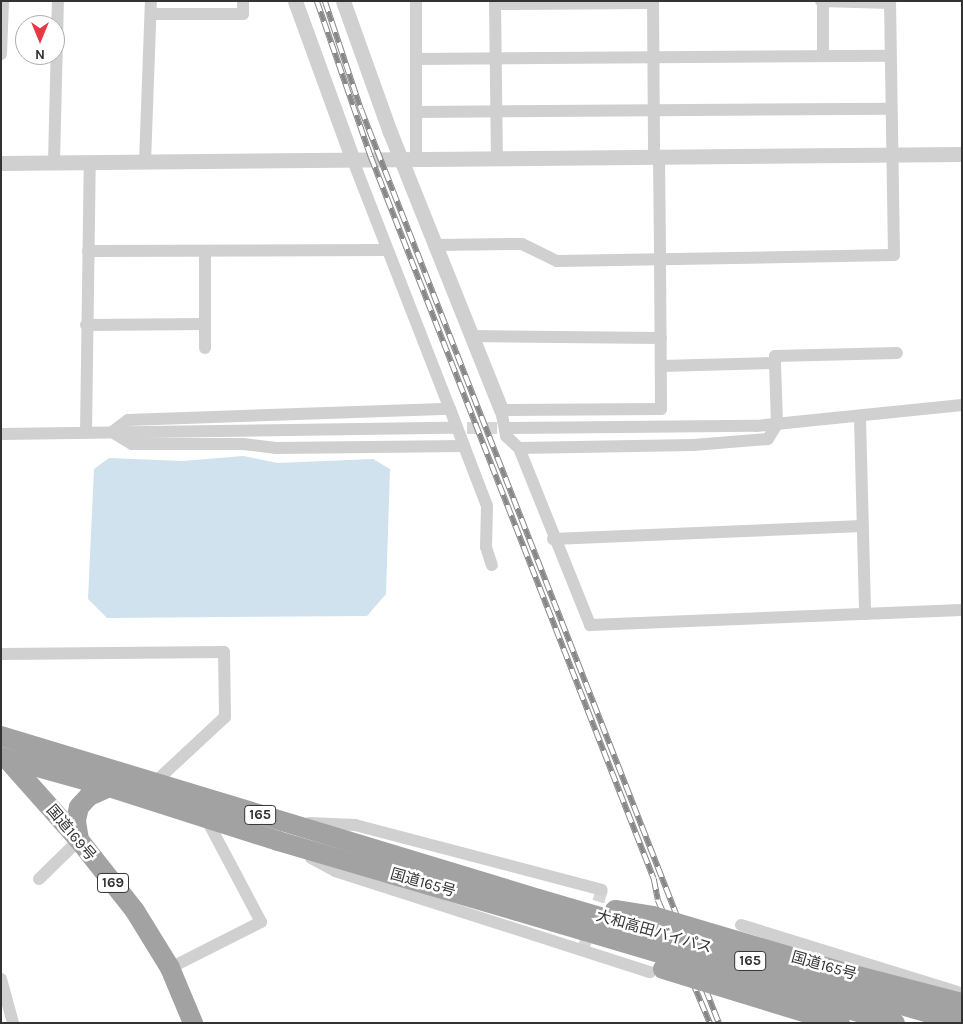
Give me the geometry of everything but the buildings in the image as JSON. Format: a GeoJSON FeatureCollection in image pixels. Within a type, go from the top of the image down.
{"type":"FeatureCollection","features":[{"type":"Feature","properties":{"kind":"highway","name":"国道165号"},"geometry":{"type":"LineString","coordinates":[[1,736],[155,782],[281,832],[518,902],[584,945],[840,1023]]}},
{"type":"Feature","properties":{"kind":"highway","name":"国道165号"},"geometry":{"type":"LineString","coordinates":[[3,756],[206,818],[281,832]]}},
{"type":"Feature","properties":{"kind":"highway","name":"国道169号"},"geometry":{"type":"LineString","coordinates":[[3,756],[79,840],[135,911],[170,968],[193,1023]]}},
{"type":"Feature","properties":{"kind":"highway"},"geometry":{"type":"LineString","coordinates":[[79,840],[76,820],[79,806],[89,796],[109,787]]}},
{"type":"Feature","properties":{"kind":"highway","name":"国道165号"},"geometry":{"type":"LineString","coordinates":[[539,899],[653,916],[846,972],[962,1003]]}},
{"type":"Feature","properties":{"kind":"highway","name":"大和高田バイパス"},"geometry":{"type":"LineString","coordinates":[[518,902],[539,899],[962,1023]]}},
{"type":"Feature","properties":{"kind":"highway","name":"大和高田バイパス"},"geometry":{"type":"LineString","coordinates":[[518,902],[895,1023]]}},
{"type":"Feature","properties":{"kind":"street"},"geometry":{"type":"LineString","coordinates":[[1,54],[3,1]]}},
{"type":"Feature","properties":{"kind":"street"},"geometry":{"type":"LineString","coordinates":[[54,162],[58,1]]}},
{"type":"Feature","properties":{"kind":"street"},"geometry":{"type":"LineString","coordinates":[[145,162],[151,8],[243,14],[243,1]]}},
{"type":"Feature","properties":{"kind":"street"},"geometry":{"type":"LineString","coordinates":[[295,1],[386,250],[487,506],[486,547],[492,565]]}},
{"type":"Feature","properties":{"kind":"street"},"geometry":{"type":"LineString","coordinates":[[343,1],[401,157],[501,410],[506,436],[519,448],[553,539],[590,625],[962,610]]}},
{"type":"Feature","properties":{"kind":"street"},"geometry":{"type":"LineString","coordinates":[[416,1],[416,158]]}},
{"type":"Feature","properties":{"kind":"street"},"geometry":{"type":"LineString","coordinates":[[436,244],[522,244],[557,261],[894,255],[893,155],[889,56],[890,2],[822,1],[823,56]]}},
{"type":"Feature","properties":{"kind":"street"},"geometry":{"type":"LineString","coordinates":[[497,157],[495,3],[653,2],[654,111],[660,260],[661,409],[501,410]]}},
{"type":"Feature","properties":{"kind":"street"},"geometry":{"type":"LineString","coordinates":[[416,59],[889,56]]}},
{"type":"Feature","properties":{"kind":"street"},"geometry":{"type":"LineString","coordinates":[[416,112],[891,110]]}},
{"type":"Feature","properties":{"kind":"street"},"geometry":{"type":"LineString","coordinates":[[1,163],[401,157],[962,154]]}},
{"type":"Feature","properties":{"kind":"street"},"geometry":{"type":"LineString","coordinates":[[86,433],[86,325],[90,162]]}},
{"type":"Feature","properties":{"kind":"street"},"geometry":{"type":"LineString","coordinates":[[88,251],[386,250]]}},
{"type":"Feature","properties":{"kind":"street"},"geometry":{"type":"LineString","coordinates":[[205,252],[205,348]]}},
{"type":"Feature","properties":{"kind":"street"},"geometry":{"type":"LineString","coordinates":[[86,325],[205,324]]}},
{"type":"Feature","properties":{"kind":"street"},"geometry":{"type":"LineString","coordinates":[[472,336],[661,338]]}},
{"type":"Feature","properties":{"kind":"street"},"geometry":{"type":"LineString","coordinates":[[519,448],[693,445],[768,439],[777,424],[775,356],[897,354]]}},
{"type":"Feature","properties":{"kind":"street"},"geometry":{"type":"LineString","coordinates":[[661,366],[775,363]]}},
{"type":"Feature","properties":{"kind":"street"},"geometry":{"type":"LineString","coordinates":[[511,428],[777,424],[860,418],[962,405]]}},
{"type":"Feature","properties":{"kind":"street"},"geometry":{"type":"LineString","coordinates":[[112,432],[128,420],[450,409]]}},
{"type":"Feature","properties":{"kind":"street"},"geometry":{"type":"LineString","coordinates":[[860,418],[865,614]]}},
{"type":"Feature","properties":{"kind":"street"},"geometry":{"type":"LineString","coordinates":[[1,434],[448,428]]}},
{"type":"Feature","properties":{"kind":"street"},"geometry":{"type":"LineString","coordinates":[[112,432],[132,444],[243,444],[276,448],[464,446]]}},
{"type":"Feature","properties":{"kind":"street"},"geometry":{"type":"LineString","coordinates":[[553,539],[862,526]]}},
{"type":"Feature","properties":{"kind":"street"},"geometry":{"type":"LineString","coordinates":[[1,654],[224,652],[225,717],[155,782]]}},
{"type":"Feature","properties":{"kind":"street"},"geometry":{"type":"LineString","coordinates":[[170,968],[261,922],[206,818]]}},
{"type":"Feature","properties":{"kind":"street"},"geometry":{"type":"LineString","coordinates":[[281,832],[355,825],[602,890]]}},
{"type":"Feature","properties":{"kind":"street"},"geometry":{"type":"LineString","coordinates":[[281,832],[335,871],[650,972]]}},
{"type":"Feature","properties":{"kind":"street"},"geometry":{"type":"LineString","coordinates":[[39,879],[79,840]]}},
{"type":"Feature","properties":{"kind":"street"},"geometry":{"type":"LineString","coordinates":[[741,925],[962,994]]}},
{"type":"Feature","properties":{"kind":"street"},"geometry":{"type":"LineString","coordinates":[[1,979],[13,1023]]}},
{"type":"Feature","properties":{"kind":"street"},"geometry":{"type":"LineString","coordinates":[[768,1010],[808,1023]]}},
{"type":"Feature","properties":{"kind":"water"},"geometry":{"type":"Polygon","coordinates":[[[243,456],[278,463],[373,459],[390,469],[386,594],[367,616],[107,618],[88,599],[94,469],[109,458],[183,461],[243,456]]]}},
{"type":"Feature","properties":{"kind":"tunnel"},"geometry":{"type":"LineString","coordinates":[[449,428],[511,428]]}},
{"type":"Feature","properties":{"kind":"tunnel"},"geometry":{"type":"LineString","coordinates":[[582,953],[602,890]]}},
{"type":"Feature","properties":{"kind":"railway"},"geometry":{"type":"LineString","coordinates":[[317,1],[371,157],[654,879],[658,900],[710,1023]]}},
{"type":"Feature","properties":{"kind":"railway"},"geometry":{"type":"LineString","coordinates":[[325,1],[361,109],[719,1023]]}}]}
